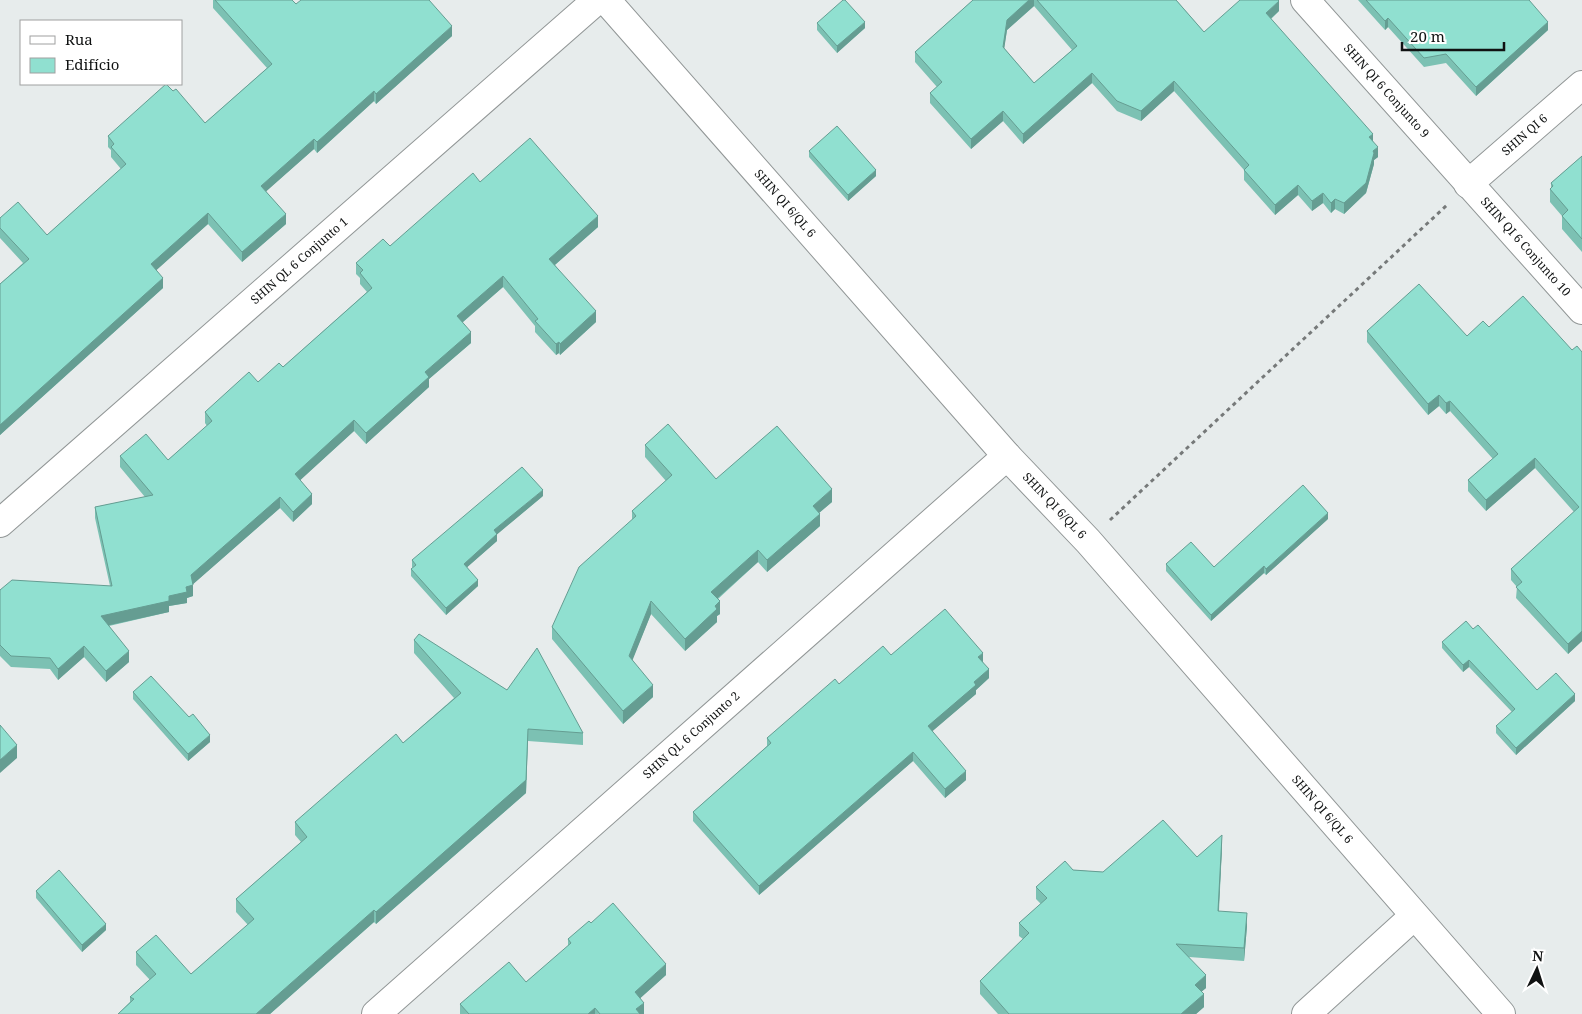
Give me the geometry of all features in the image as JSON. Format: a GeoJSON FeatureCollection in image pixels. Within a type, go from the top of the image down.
{"type":"FeatureCollection","features":[{"type":"Feature","properties":{"kind":"street","name":"SHIN QL 6 Conjunto 1"},"geometry":{"type":"LineString","coordinates":[[0,523],[597,0]]}},
{"type":"Feature","properties":{"kind":"street","name":"SHIN QI 6/QL 6"},"geometry":{"type":"LineString","coordinates":[[606,0],[1007,456],[1088,541],[1501,1014]]}},
{"type":"Feature","properties":{"kind":"street","name":"SHIN QI 6 Conjunto 9"},"geometry":{"type":"LineString","coordinates":[[1305,0],[1468,184]]}},
{"type":"Feature","properties":{"kind":"street","name":"SHIN QI 6"},"geometry":{"type":"LineString","coordinates":[[1468,184],[1582,85]]}},
{"type":"Feature","properties":{"kind":"street","name":"SHIN QI 6 Conjunto 10"},"geometry":{"type":"LineString","coordinates":[[1468,184],[1582,310]]}},
{"type":"Feature","properties":{"kind":"street","name":"SHIN QL 6 Conjunto 2"},"geometry":{"type":"LineString","coordinates":[[376,1014],[1007,456]]}},
{"type":"Feature","properties":{"kind":"street"},"geometry":{"type":"LineString","coordinates":[[1306,1014],[1414,916]]}},
{"type":"Feature","properties":{"kind":"path"},"geometry":{"type":"LineString","coordinates":[[1088,541],[1468,184]]}},
{"type":"Feature","properties":{"kind":"building"},"geometry":{"type":"Polygon","coordinates":[[[215,0],[292,0],[296,4],[301,0],[429,0],[452,26],[376,94],[374,91],[317,142],[314,139],[261,186],[286,214],[242,252],[208,213],[151,264],[163,278],[0,425],[0,284],[29,259],[0,228],[0,218],[18,202],[47,235],[126,164],[111,147],[114,144],[108,136],[165,85],[173,91],[176,89],[205,123],[272,64],[215,0]]]}},
{"type":"Feature","properties":{"kind":"building"},"geometry":{"type":"Polygon","coordinates":[[[843,0],[865,22],[837,46],[817,23],[843,0]]]}},
{"type":"Feature","properties":{"kind":"building"},"geometry":{"type":"Polygon","coordinates":[[[973,0],[1029,0],[1007,20],[1003,47],[1034,83],[1077,46],[1037,0],[1176,0],[1204,32],[1240,0],[1278,0],[1266,13],[1373,134],[1369,137],[1378,147],[1373,151],[1366,183],[1344,203],[1335,199],[1331,203],[1323,193],[1312,201],[1298,185],[1275,205],[1244,170],[1249,165],[1174,81],[1141,111],[1117,101],[1092,73],[1023,134],[1003,111],[971,139],[930,93],[942,82],[915,52],[973,0]]]}},
{"type":"Feature","properties":{"kind":"building"},"geometry":{"type":"Polygon","coordinates":[[[1366,0],[1529,0],[1548,22],[1476,87],[1446,54],[1424,58],[1388,18],[1385,21],[1366,0]]]}},
{"type":"Feature","properties":{"kind":"building"},"geometry":{"type":"Polygon","coordinates":[[[837,126],[876,170],[848,195],[809,151],[837,126]]]}},
{"type":"Feature","properties":{"kind":"building"},"geometry":{"type":"Polygon","coordinates":[[[530,138],[598,216],[549,259],[596,311],[560,344],[559,342],[556,344],[535,321],[538,319],[503,276],[457,316],[471,332],[425,372],[429,377],[366,433],[354,420],[295,474],[312,494],[293,512],[280,497],[191,575],[193,585],[186,587],[187,592],[169,596],[169,601],[101,616],[129,651],[106,671],[84,646],[58,669],[50,658],[11,656],[0,645],[0,590],[12,580],[112,586],[95,507],[153,495],[120,456],[146,434],[168,460],[212,421],[205,412],[249,372],[258,382],[279,363],[283,367],[372,288],[360,273],[363,270],[356,263],[383,239],[390,246],[473,173],[480,182],[530,138]]]}},
{"type":"Feature","properties":{"kind":"building"},"geometry":{"type":"Polygon","coordinates":[[[1582,156],[1582,239],[1562,216],[1568,210],[1550,189],[1553,186],[1551,183],[1582,156]]]}},
{"type":"Feature","properties":{"kind":"building"},"geometry":{"type":"Polygon","coordinates":[[[1419,284],[1467,336],[1483,321],[1489,327],[1523,296],[1572,350],[1577,346],[1582,352],[1582,631],[1568,644],[1516,587],[1522,582],[1511,569],[1579,507],[1535,458],[1486,500],[1468,480],[1498,454],[1450,401],[1446,403],[1439,395],[1428,404],[1367,331],[1419,284]]]}},
{"type":"Feature","properties":{"kind":"building"},"geometry":{"type":"Polygon","coordinates":[[[668,424],[716,479],[777,426],[832,489],[813,506],[820,514],[767,560],[758,550],[711,592],[720,601],[715,606],[717,609],[685,639],[651,601],[629,656],[653,685],[623,711],[552,627],[579,567],[636,516],[632,511],[672,475],[645,445],[668,424]]]}},
{"type":"Feature","properties":{"kind":"building"},"geometry":{"type":"Polygon","coordinates":[[[522,467],[543,490],[494,530],[497,534],[464,564],[478,580],[446,608],[411,569],[416,565],[412,560],[522,467]]]}},
{"type":"Feature","properties":{"kind":"building"},"geometry":{"type":"Polygon","coordinates":[[[1303,485],[1328,513],[1266,569],[1264,566],[1211,615],[1166,564],[1191,542],[1214,567],[1303,485]]]}},
{"type":"Feature","properties":{"kind":"building"},"geometry":{"type":"Polygon","coordinates":[[[945,609],[983,653],[978,657],[989,669],[974,682],[976,685],[928,726],[966,771],[945,789],[913,752],[759,886],[693,812],[771,743],[767,738],[835,679],[839,684],[883,646],[891,655],[945,609]]]}},
{"type":"Feature","properties":{"kind":"building"},"geometry":{"type":"Polygon","coordinates":[[[1466,621],[1473,629],[1478,625],[1537,690],[1556,673],[1575,694],[1516,748],[1496,726],[1515,709],[1469,660],[1463,665],[1442,642],[1466,621]]]}},
{"type":"Feature","properties":{"kind":"building"},"geometry":{"type":"Polygon","coordinates":[[[419,634],[507,690],[537,648],[583,733],[528,729],[526,780],[376,912],[374,910],[256,1014],[118,1014],[134,999],[130,997],[156,974],[136,952],[156,935],[191,974],[254,919],[236,899],[307,837],[295,822],[396,734],[403,743],[461,693],[414,640],[419,634]]]}},
{"type":"Feature","properties":{"kind":"building"},"geometry":{"type":"Polygon","coordinates":[[[151,676],[189,717],[193,714],[210,735],[188,754],[133,692],[151,676]]]}},
{"type":"Feature","properties":{"kind":"building"},"geometry":{"type":"Polygon","coordinates":[[[0,725],[17,745],[0,760],[0,725]]]}},
{"type":"Feature","properties":{"kind":"building"},"geometry":{"type":"Polygon","coordinates":[[[1163,820],[1197,857],[1222,835],[1218,911],[1247,913],[1244,948],[1176,944],[1206,975],[1195,985],[1204,994],[1181,1014],[1009,1014],[980,981],[1029,933],[1019,923],[1047,898],[1036,887],[1065,861],[1073,870],[1103,872],[1163,820]]]}},
{"type":"Feature","properties":{"kind":"building"},"geometry":{"type":"Polygon","coordinates":[[[59,870],[106,924],[82,945],[36,891],[59,870]]]}},
{"type":"Feature","properties":{"kind":"building"},"geometry":{"type":"Polygon","coordinates":[[[613,903],[666,964],[635,992],[644,1003],[636,1009],[640,1014],[600,1014],[595,1008],[588,1014],[469,1014],[460,1004],[509,962],[526,982],[571,943],[568,939],[589,921],[591,923],[613,903]]]}}]}
